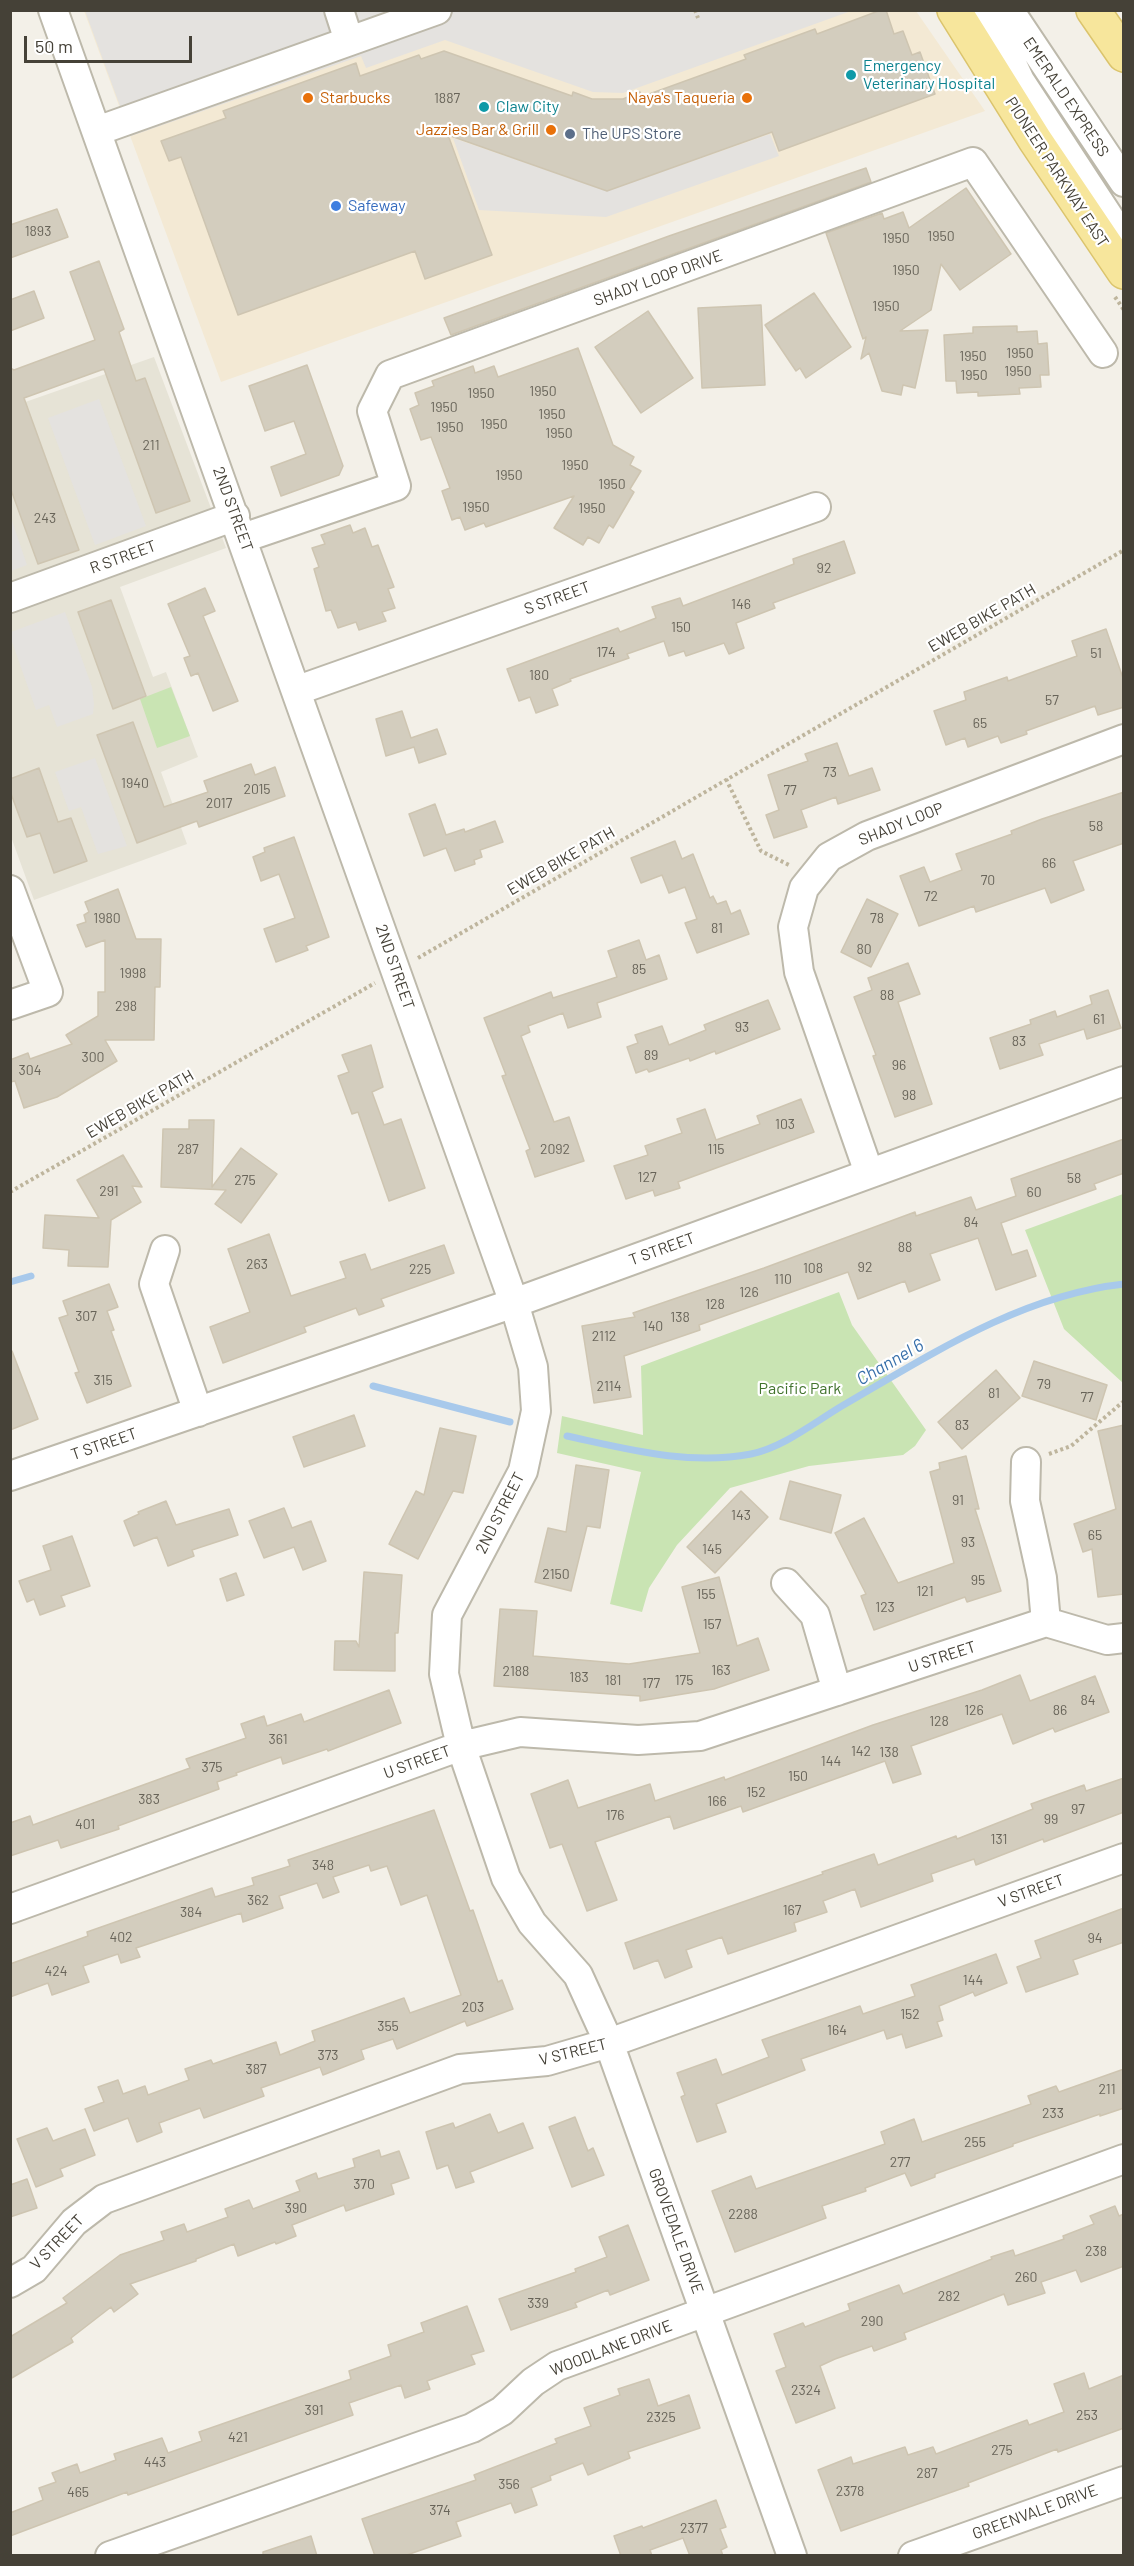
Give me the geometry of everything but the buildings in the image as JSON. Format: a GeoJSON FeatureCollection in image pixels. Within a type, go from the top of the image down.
{"type":"FeatureCollection","features":[{"type":"Feature","properties":{"kind":"main road","name":"PIONEER PARKWAY EAST"},"geometry":{"type":"LineString","coordinates":[[954,10],[1035,140],[1124,272]]}},
{"type":"Feature","properties":{"kind":"main road"},"geometry":{"type":"LineString","coordinates":[[1093,10],[1124,55]]}},
{"type":"Feature","properties":{"kind":"street","name":"2ND STREET"},"geometry":{"type":"LineString","coordinates":[[54,10],[298,690],[514,1303],[533,1367],[536,1411],[524,1471],[447,1615],[444,1674],[461,1746],[506,1878],[532,1923]]}},
{"type":"Feature","properties":{"kind":"street"},"geometry":{"type":"LineString","coordinates":[[339,10],[350,41]]}},
{"type":"Feature","properties":{"kind":"street"},"geometry":{"type":"LineString","coordinates":[[97,131],[437,10]]}},
{"type":"Feature","properties":{"kind":"street","name":"EMERALD EXPRESS"},"geometry":{"type":"LineString","coordinates":[[987,10],[1020,81],[1124,240]]}},
{"type":"Feature","properties":{"kind":"street","name":"EMERALD EXPRESS"},"geometry":{"type":"LineString","coordinates":[[1009,10],[1124,182]]}},
{"type":"Feature","properties":{"kind":"street","name":"SHADY LOOP DRIVE"},"geometry":{"type":"LineString","coordinates":[[239,527],[396,486],[372,411],[390,375],[973,162],[1103,353]]}},
{"type":"Feature","properties":{"kind":"street","name":"S STREET"},"geometry":{"type":"LineString","coordinates":[[298,690],[816,507]]}},
{"type":"Feature","properties":{"kind":"street","name":"R STREET"},"geometry":{"type":"LineString","coordinates":[[10,598],[239,527]]}},
{"type":"Feature","properties":{"kind":"street","name":"SHADY LOOP"},"geometry":{"type":"LineString","coordinates":[[869,1173],[799,972],[793,927],[804,888],[830,857],[867,836],[1124,739]]}},
{"type":"Feature","properties":{"kind":"street"},"geometry":{"type":"LineString","coordinates":[[10,890],[48,992],[10,1005]]}},
{"type":"Feature","properties":{"kind":"street","name":"T STREET"},"geometry":{"type":"LineString","coordinates":[[10,1476],[514,1303],[1124,1081]]}},
{"type":"Feature","properties":{"kind":"street"},"geometry":{"type":"LineString","coordinates":[[165,1250],[154,1284],[198,1412]]}},
{"type":"Feature","properties":{"kind":"street"},"geometry":{"type":"LineString","coordinates":[[1026,1462],[1025,1501],[1042,1578],[1046,1622],[1107,1640],[1124,1638]]}},
{"type":"Feature","properties":{"kind":"street"},"geometry":{"type":"LineString","coordinates":[[786,1583],[815,1616],[837,1691]]}},
{"type":"Feature","properties":{"kind":"street","name":"U STREET"},"geometry":{"type":"LineString","coordinates":[[10,1909],[461,1746],[520,1732],[638,1740],[700,1736],[1046,1622]]}},
{"type":"Feature","properties":{"kind":"street","name":"V STREET"},"geometry":{"type":"LineString","coordinates":[[10,2283],[34,2269],[74,2222],[104,2199],[460,2069],[547,2061],[609,2043],[1124,1858]]}},
{"type":"Feature","properties":{"kind":"street","name":"GROVEDALE DRIVE"},"geometry":{"type":"LineString","coordinates":[[532,1923],[578,1975],[609,2043],[792,2556]]}},
{"type":"Feature","properties":{"kind":"street","name":"WOODLANE DRIVE"},"geometry":{"type":"LineString","coordinates":[[110,2556],[472,2428],[501,2411],[532,2382],[557,2366],[1124,2159]]}},
{"type":"Feature","properties":{"kind":"street","name":"GREENVALE DRIVE"},"geometry":{"type":"LineString","coordinates":[[913,2556],[1124,2481]]}},
{"type":"Feature","properties":{"kind":"path"},"geometry":{"type":"LineString","coordinates":[[695,10],[698,18]]}},
{"type":"Feature","properties":{"kind":"path","name":"EWEB BIKE PATH"},"geometry":{"type":"LineString","coordinates":[[10,1192],[1124,550]]}},
{"type":"Feature","properties":{"kind":"path"},"geometry":{"type":"LineString","coordinates":[[726,779],[761,851],[813,876]]}},
{"type":"Feature","properties":{"kind":"path"},"geometry":{"type":"LineString","coordinates":[[1026,1462],[1071,1446],[1124,1401]]}},
{"type":"Feature","properties":{"kind":"shaded area"},"geometry":{"type":"Polygon","coordinates":[[[84,11],[916,11],[985,111],[221,382],[84,11]]]}},
{"type":"Feature","properties":{"kind":"shaded area"},"geometry":{"type":"Polygon","coordinates":[[[85,11],[851,11],[623,93],[593,92],[445,40],[366,68],[361,56],[131,136],[85,11]]]}},
{"type":"Feature","properties":{"kind":"shaded area"},"geometry":{"type":"Polygon","coordinates":[[[770,134],[779,156],[606,217],[479,210],[453,138],[607,191],[770,134]]]}},
{"type":"Feature","properties":{"kind":"shaded area"},"geometry":{"type":"Polygon","coordinates":[[[154,357],[226,548],[120,587],[153,677],[166,672],[198,757],[161,772],[187,844],[34,900],[10,834],[11,407],[154,357]]]}},
{"type":"Feature","properties":{"kind":"shaded area"},"geometry":{"type":"Polygon","coordinates":[[[99,399],[146,526],[95,545],[48,418],[99,399]]]}},
{"type":"Feature","properties":{"kind":"shaded area"},"geometry":{"type":"Polygon","coordinates":[[[11,518],[27,565],[10,571],[11,518]]]}},
{"type":"Feature","properties":{"kind":"shaded area"},"geometry":{"type":"Polygon","coordinates":[[[65,612],[92,687],[94,704],[93,714],[57,727],[49,705],[36,710],[11,639],[11,632],[65,612]]]}},
{"type":"Feature","properties":{"kind":"shaded area"},"geometry":{"type":"Polygon","coordinates":[[[95,758],[127,846],[98,854],[81,807],[69,811],[55,772],[95,758]]]}},
{"type":"Feature","properties":{"kind":"green space"},"geometry":{"type":"Polygon","coordinates":[[[171,687],[190,736],[157,748],[140,699],[171,687]]]}},
{"type":"Feature","properties":{"kind":"green space"},"geometry":{"type":"Polygon","coordinates":[[[1124,1194],[1123,1383],[1064,1329],[1025,1230],[1124,1194]]]}},
{"type":"Feature","properties":{"kind":"green space","name":"Pacific Park"},"geometry":{"type":"Polygon","coordinates":[[[839,1292],[852,1325],[926,1430],[915,1446],[903,1455],[809,1466],[730,1488],[677,1545],[649,1588],[642,1612],[610,1604],[641,1472],[557,1453],[562,1416],[643,1435],[641,1366],[839,1292]]]}},
{"type":"Feature","properties":{"kind":"waterway","name":"Channel 6"},"geometry":{"type":"LineString","coordinates":[[10,1282],[31,1276]]}},
{"type":"Feature","properties":{"kind":"waterway","name":"Channel 6"},"geometry":{"type":"LineString","coordinates":[[567,1436],[635,1451],[681,1457],[705,1458],[751,1454],[788,1439],[946,1346],[1015,1313],[1087,1290],[1124,1284]]}},
{"type":"Feature","properties":{"kind":"waterway","name":"Channel 6"},"geometry":{"type":"LineString","coordinates":[[373,1386],[510,1422]]}},
{"type":"Feature","properties":{"kind":"place","name":"Emergency Veterinary Hospital"},"geometry":{"type":"Point","coordinates":[851,75]}},
{"type":"Feature","properties":{"kind":"place","name":"Starbucks"},"geometry":{"type":"Point","coordinates":[308,98]}},
{"type":"Feature","properties":{"kind":"place","name":"Naya's Taqueria"},"geometry":{"type":"Point","coordinates":[747,98]}},
{"type":"Feature","properties":{"kind":"place","name":"Claw City"},"geometry":{"type":"Point","coordinates":[484,107]}},
{"type":"Feature","properties":{"kind":"place","name":"Jazzies Bar & Grill"},"geometry":{"type":"Point","coordinates":[551,130]}},
{"type":"Feature","properties":{"kind":"place","name":"The UPS Store"},"geometry":{"type":"Point","coordinates":[570,134]}},
{"type":"Feature","properties":{"kind":"place","name":"Safeway"},"geometry":{"type":"Point","coordinates":[336,206]}}]}
